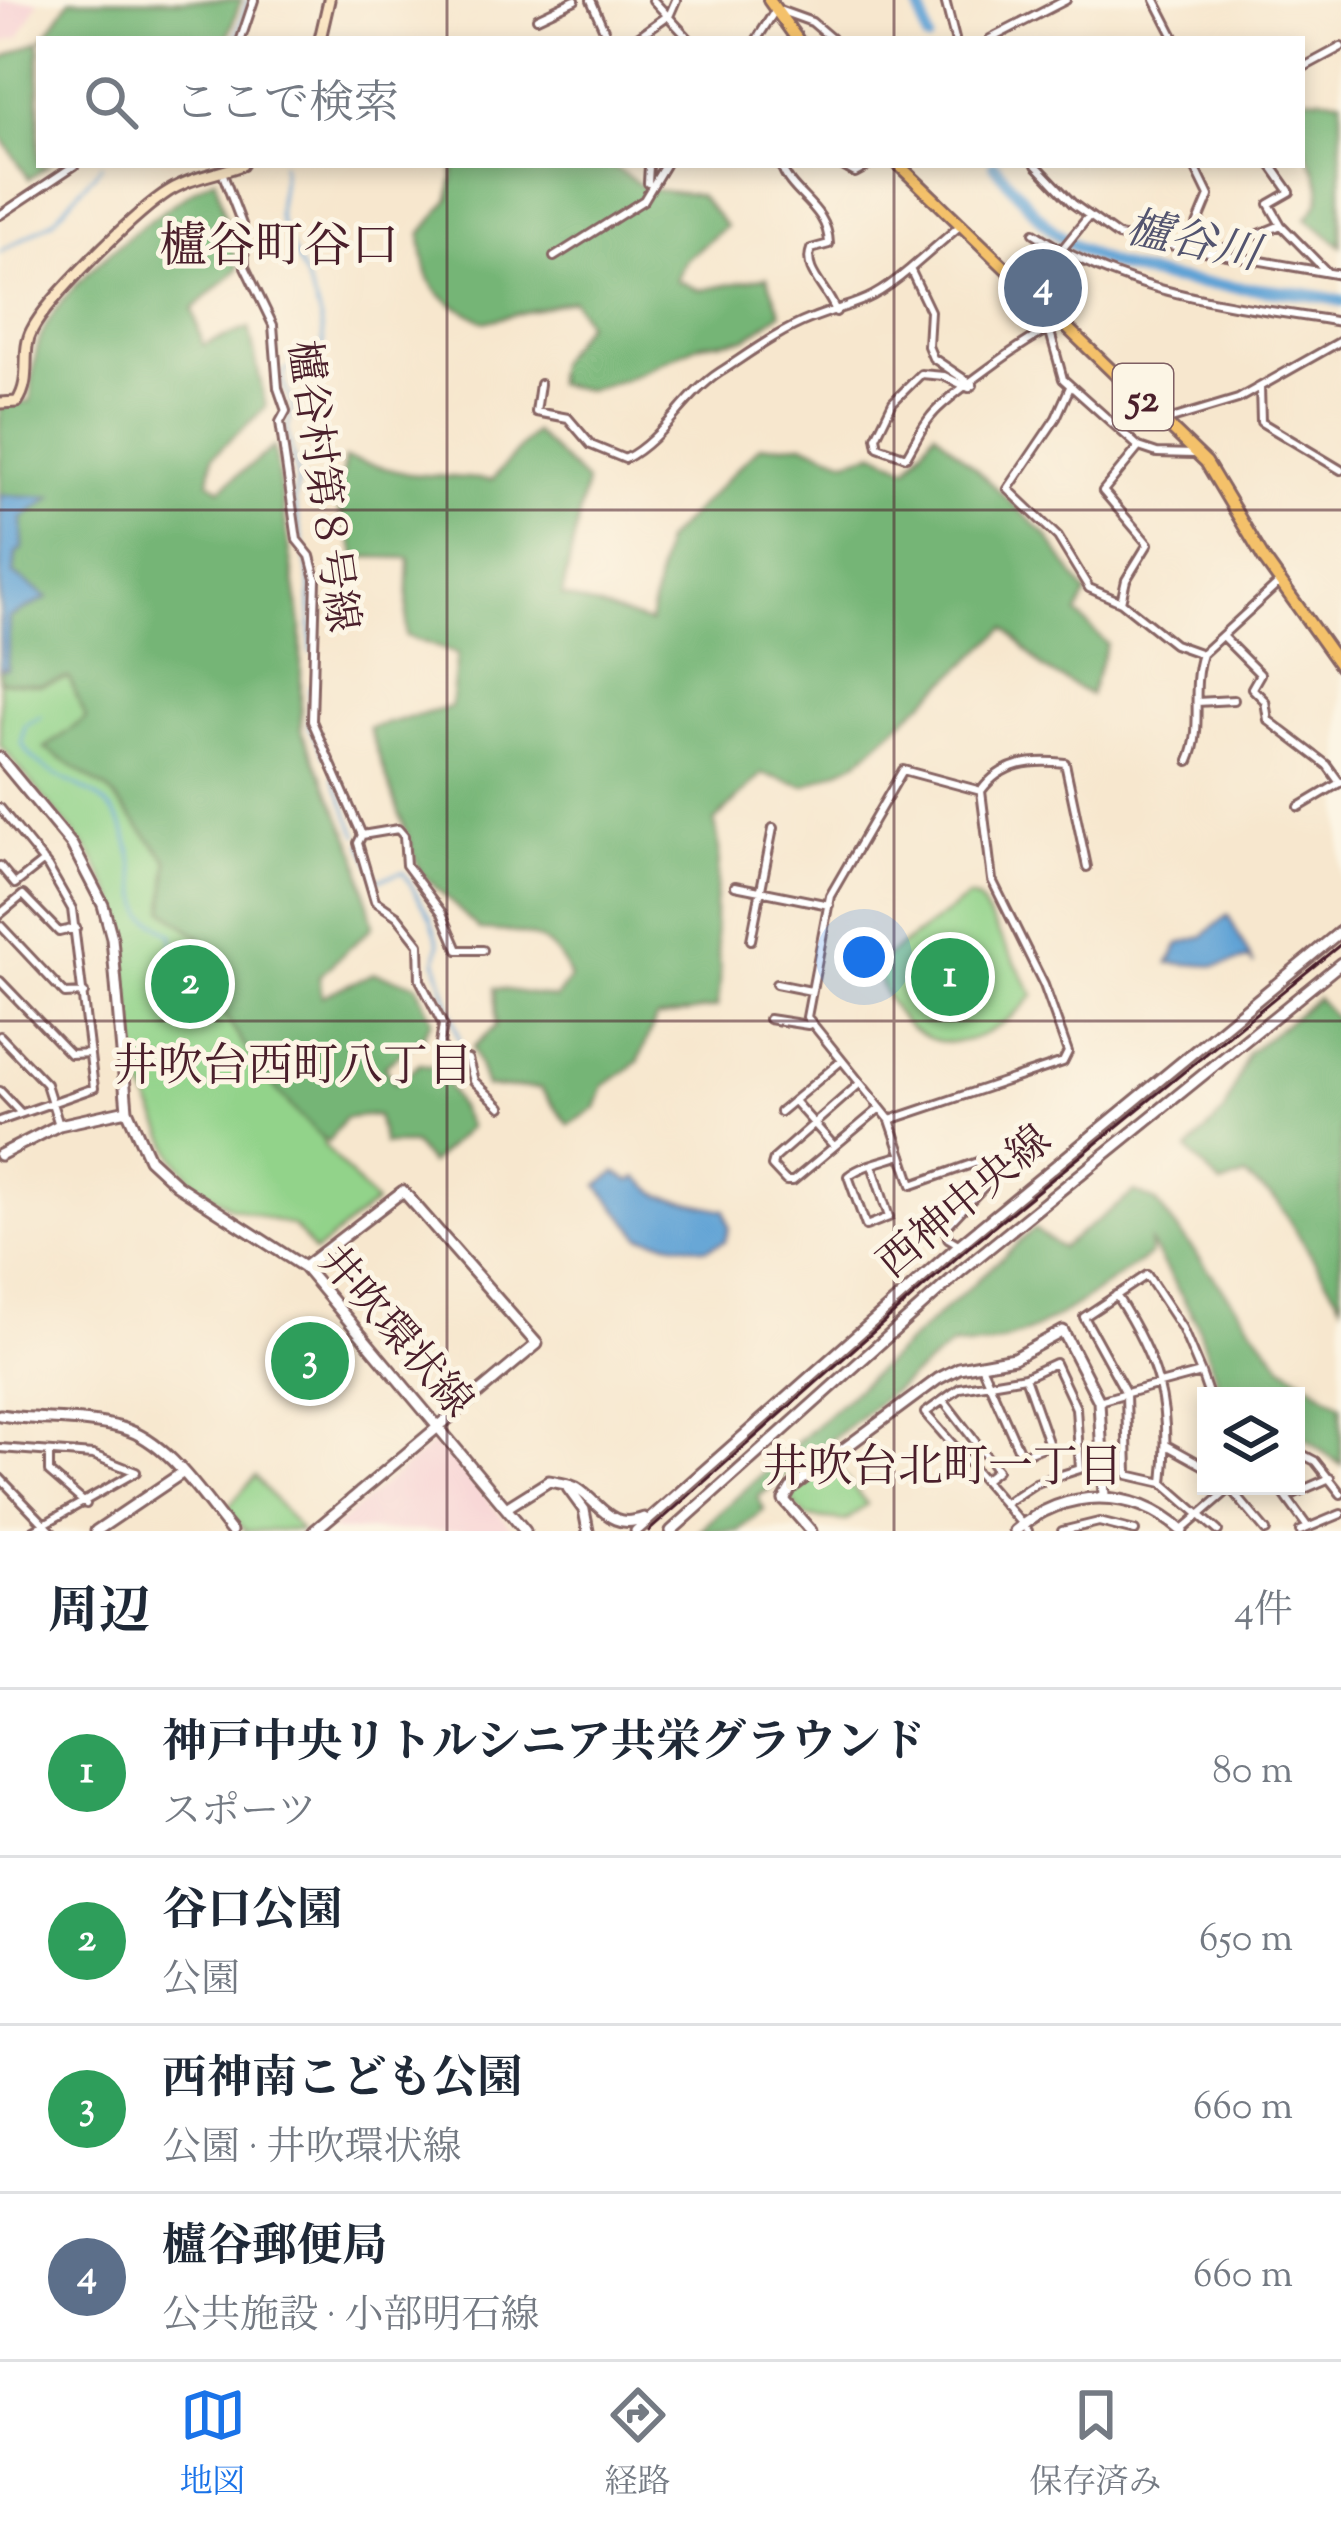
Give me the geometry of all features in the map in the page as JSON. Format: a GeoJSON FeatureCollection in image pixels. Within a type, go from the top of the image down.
{"type":"FeatureCollection","features":[{"type":"Feature","properties":{"kind":"main road"},"geometry":{"type":"LineString","coordinates":[[321,36],[329,0]]}},
{"type":"Feature","properties":{"kind":"main road"},"geometry":{"type":"LineString","coordinates":[[773,5],[795,36]]}},
{"type":"Feature","properties":{"kind":"main road"},"geometry":{"type":"LineString","coordinates":[[0,403],[17,402],[22,394],[28,340],[51,302],[163,195],[204,169],[222,172],[233,168]]}},
{"type":"Feature","properties":{"kind":"main road","name":"52"},"geometry":{"type":"LineString","coordinates":[[902,168],[1198,454],[1341,667]]}},
{"type":"Feature","properties":{"kind":"street"},"geometry":{"type":"LineString","coordinates":[[242,36],[254,0]]}},
{"type":"Feature","properties":{"kind":"street"},"geometry":{"type":"LineString","coordinates":[[537,19],[574,0]]}},
{"type":"Feature","properties":{"kind":"street"},"geometry":{"type":"LineString","coordinates":[[591,0],[607,36]]}},
{"type":"Feature","properties":{"kind":"street"},"geometry":{"type":"LineString","coordinates":[[653,0],[687,36]]}},
{"type":"Feature","properties":{"kind":"street"},"geometry":{"type":"LineString","coordinates":[[639,36],[670,14],[676,0]]}},
{"type":"Feature","properties":{"kind":"street"},"geometry":{"type":"LineString","coordinates":[[945,0],[955,36]]}},
{"type":"Feature","properties":{"kind":"street"},"geometry":{"type":"LineString","coordinates":[[1002,36],[1066,0]]}},
{"type":"Feature","properties":{"kind":"street"},"geometry":{"type":"LineString","coordinates":[[1155,0],[1173,36]]}},
{"type":"Feature","properties":{"kind":"street"},"geometry":{"type":"LineString","coordinates":[[549,1],[550,11]]}},
{"type":"Feature","properties":{"kind":"street"},"geometry":{"type":"LineString","coordinates":[[759,36],[773,5],[812,22],[828,36]]}},
{"type":"Feature","properties":{"kind":"street"},"geometry":{"type":"LineString","coordinates":[[1305,66],[1341,47]]}},
{"type":"Feature","properties":{"kind":"street"},"geometry":{"type":"LineString","coordinates":[[0,215],[70,168]]}},
{"type":"Feature","properties":{"kind":"street"},"geometry":{"type":"LineString","coordinates":[[554,257],[644,200],[649,168]]}},
{"type":"Feature","properties":{"kind":"street"},"geometry":{"type":"LineString","coordinates":[[648,186],[663,168]]}},
{"type":"Feature","properties":{"kind":"street"},"geometry":{"type":"LineString","coordinates":[[782,168],[809,197],[828,231],[829,244],[811,249],[807,260],[812,275],[828,286],[836,312]]}},
{"type":"Feature","properties":{"kind":"street"},"geometry":{"type":"LineString","coordinates":[[1039,168],[1089,216],[1118,236],[1341,274]]}},
{"type":"Feature","properties":{"kind":"street"},"geometry":{"type":"LineString","coordinates":[[1187,250],[1209,196],[1195,168]]}},
{"type":"Feature","properties":{"kind":"street"},"geometry":{"type":"LineString","coordinates":[[1272,168],[1290,192],[1269,204],[1281,225],[1328,273]]}},
{"type":"Feature","properties":{"kind":"street","name":"櫨谷村第８号線"},"geometry":{"type":"LineString","coordinates":[[222,172],[243,227],[244,267],[273,325],[278,388],[286,411],[280,436],[290,510],[316,579],[312,721],[361,838],[375,901],[398,916],[419,944],[420,980],[443,1025],[440,1044],[446,1054],[468,1059],[474,1081],[501,1107]]}},
{"type":"Feature","properties":{"kind":"street"},"geometry":{"type":"LineString","coordinates":[[1030,289],[1089,216]]}},
{"type":"Feature","properties":{"kind":"street"},"geometry":{"type":"LineString","coordinates":[[539,384],[536,412],[568,418],[591,445],[625,459],[640,452],[694,390],[810,319],[879,295],[962,224]]}},
{"type":"Feature","properties":{"kind":"street"},"geometry":{"type":"LineString","coordinates":[[1211,254],[1281,225]]}},
{"type":"Feature","properties":{"kind":"street"},"geometry":{"type":"LineString","coordinates":[[1034,233],[1084,266],[1164,292],[1341,322]]}},
{"type":"Feature","properties":{"kind":"street"},"geometry":{"type":"LineString","coordinates":[[910,269],[930,311],[928,346],[933,358],[971,386]]}},
{"type":"Feature","properties":{"kind":"street"},"geometry":{"type":"LineString","coordinates":[[1043,300],[1046,331],[1070,387],[1139,447],[1157,454],[1198,454]]}},
{"type":"Feature","properties":{"kind":"street"},"geometry":{"type":"LineString","coordinates":[[971,386],[921,374],[893,402],[875,437],[878,447],[906,457],[934,412],[971,386],[1021,343],[1046,331]]}},
{"type":"Feature","properties":{"kind":"street"},"geometry":{"type":"LineString","coordinates":[[1168,420],[1204,412],[1260,387],[1341,341]]}},
{"type":"Feature","properties":{"kind":"street"},"geometry":{"type":"LineString","coordinates":[[1070,387],[1057,418],[1008,489],[1058,538],[1089,588],[1121,602],[1174,644],[1202,654]]}},
{"type":"Feature","properties":{"kind":"street"},"geometry":{"type":"LineString","coordinates":[[1260,387],[1262,422],[1341,470]]}},
{"type":"Feature","properties":{"kind":"street"},"geometry":{"type":"LineString","coordinates":[[1121,602],[1126,580],[1148,544],[1103,491],[1139,447]]}},
{"type":"Feature","properties":{"kind":"street"},"geometry":{"type":"LineString","coordinates":[[1189,761],[1198,736],[1202,654],[1280,581]]}},
{"type":"Feature","properties":{"kind":"street"},"geometry":{"type":"LineString","coordinates":[[1222,636],[1261,674],[1252,688],[1265,701],[1268,720],[1327,765],[1340,782],[1299,806]]}},
{"type":"Feature","properties":{"kind":"street"},"geometry":{"type":"LineString","coordinates":[[1197,703],[1234,700]]}},
{"type":"Feature","properties":{"kind":"street","name":"井吹環状線"},"geometry":{"type":"LineString","coordinates":[[0,758],[72,845],[103,905],[112,938],[127,1110],[149,1159],[177,1185],[304,1267],[525,1531]]}},
{"type":"Feature","properties":{"kind":"street"},"geometry":{"type":"LineString","coordinates":[[981,790],[1016,763],[1066,763],[1087,867]]}},
{"type":"Feature","properties":{"kind":"street"},"geometry":{"type":"LineString","coordinates":[[808,1025],[829,905],[904,770],[981,790]]}},
{"type":"Feature","properties":{"kind":"street"},"geometry":{"type":"LineString","coordinates":[[890,1120],[1064,1062],[1068,1052],[1044,985],[992,880],[981,790]]}},
{"type":"Feature","properties":{"kind":"street"},"geometry":{"type":"LineString","coordinates":[[0,808],[64,892],[76,927],[94,1088],[18,1110],[0,1121]]}},
{"type":"Feature","properties":{"kind":"street"},"geometry":{"type":"LineString","coordinates":[[751,940],[773,828]]}},
{"type":"Feature","properties":{"kind":"street"},"geometry":{"type":"LineString","coordinates":[[361,838],[398,829],[404,836],[406,865],[442,913],[458,950],[483,950]]}},
{"type":"Feature","properties":{"kind":"street"},"geometry":{"type":"LineString","coordinates":[[0,866],[15,884],[44,861]]}},
{"type":"Feature","properties":{"kind":"street"},"geometry":{"type":"LineString","coordinates":[[736,886],[829,905]]}},
{"type":"Feature","properties":{"kind":"street"},"geometry":{"type":"LineString","coordinates":[[0,914],[23,896],[58,932],[76,927]]}},
{"type":"Feature","properties":{"kind":"street"},"geometry":{"type":"LineString","coordinates":[[0,925],[65,994],[85,992]]}},
{"type":"Feature","properties":{"kind":"street"},"geometry":{"type":"LineString","coordinates":[[1222,1029],[1341,927]]}},
{"type":"Feature","properties":{"kind":"street","name":"西神中央線"},"geometry":{"type":"LineString","coordinates":[[637,1531],[960,1245],[1341,927]]}},
{"type":"Feature","properties":{"kind":"street"},"geometry":{"type":"LineString","coordinates":[[1238,1047],[1341,966]]}},
{"type":"Feature","properties":{"kind":"street","name":"西神中央線"},"geometry":{"type":"LineString","coordinates":[[673,1531],[962,1270],[1341,966]]}},
{"type":"Feature","properties":{"kind":"street"},"geometry":{"type":"LineString","coordinates":[[0,981],[70,1054],[90,1053]]}},
{"type":"Feature","properties":{"kind":"street"},"geometry":{"type":"LineString","coordinates":[[776,984],[811,991]]}},
{"type":"Feature","properties":{"kind":"street"},"geometry":{"type":"LineString","coordinates":[[769,1019],[808,1025],[880,1108],[890,1120],[911,1185],[983,1160],[993,1166],[992,1178],[946,1227],[949,1238],[960,1245]]}},
{"type":"Feature","properties":{"kind":"street"},"geometry":{"type":"LineString","coordinates":[[0,1036],[46,1084],[59,1125]]}},
{"type":"Feature","properties":{"kind":"street"},"geometry":{"type":"LineString","coordinates":[[780,1112],[839,1061]]}},
{"type":"Feature","properties":{"kind":"street"},"geometry":{"type":"LineString","coordinates":[[859,1084],[774,1159],[772,1166],[786,1181],[793,1181],[880,1108]]}},
{"type":"Feature","properties":{"kind":"street"},"geometry":{"type":"LineString","coordinates":[[0,1091],[18,1110]]}},
{"type":"Feature","properties":{"kind":"street"},"geometry":{"type":"LineString","coordinates":[[794,1101],[834,1146]]}},
{"type":"Feature","properties":{"kind":"street"},"geometry":{"type":"LineString","coordinates":[[0,1155],[59,1125],[127,1110]]}},
{"type":"Feature","properties":{"kind":"street"},"geometry":{"type":"LineString","coordinates":[[872,1165],[890,1217],[866,1226],[847,1181],[851,1172],[872,1165],[902,1155]]}},
{"type":"Feature","properties":{"kind":"street"},"geometry":{"type":"LineString","coordinates":[[304,1267],[395,1193],[410,1194],[537,1344],[314,1531]]}},
{"type":"Feature","properties":{"kind":"street"},"geometry":{"type":"LineString","coordinates":[[1206,1387],[1182,1328],[1147,1275],[1084,1317],[1126,1394],[1128,1475],[1163,1483],[1203,1513],[1218,1531]]}},
{"type":"Feature","properties":{"kind":"street"},"geometry":{"type":"LineString","coordinates":[[1116,1295],[1149,1347],[1161,1383],[1168,1446],[1163,1483]]}},
{"type":"Feature","properties":{"kind":"street"},"geometry":{"type":"LineString","coordinates":[[811,1531],[785,1494],[938,1378],[980,1363],[1014,1358],[1063,1330],[1100,1401],[1104,1496]]}},
{"type":"Feature","properties":{"kind":"street"},"geometry":{"type":"LineString","coordinates":[[980,1363],[1022,1455],[1049,1445],[1025,1377]]}},
{"type":"Feature","properties":{"kind":"street"},"geometry":{"type":"LineString","coordinates":[[1004,1504],[1036,1483],[1080,1469],[1076,1408],[1055,1363],[1025,1377],[960,1388],[925,1412],[1022,1529],[1048,1509],[1104,1496],[1148,1505],[1182,1531],[1221,1495]]}},
{"type":"Feature","properties":{"kind":"street"},"geometry":{"type":"LineString","coordinates":[[1100,1401],[1201,1373]]}},
{"type":"Feature","properties":{"kind":"street"},"geometry":{"type":"LineString","coordinates":[[943,1400],[997,1470],[984,1480]]}},
{"type":"Feature","properties":{"kind":"street"},"geometry":{"type":"LineString","coordinates":[[0,1415],[124,1429],[152,1444],[231,1531]]}},
{"type":"Feature","properties":{"kind":"street"},"geometry":{"type":"LineString","coordinates":[[1168,1446],[1197,1459]]}},
{"type":"Feature","properties":{"kind":"street"},"geometry":{"type":"LineString","coordinates":[[0,1448],[93,1455],[136,1472],[50,1527],[32,1531]]}},
{"type":"Feature","properties":{"kind":"street"},"geometry":{"type":"LineString","coordinates":[[49,1454],[50,1472],[86,1504]]}},
{"type":"Feature","properties":{"kind":"street"},"geometry":{"type":"LineString","coordinates":[[1305,1458],[1341,1494]]}},
{"type":"Feature","properties":{"kind":"street"},"geometry":{"type":"LineString","coordinates":[[96,1531],[182,1473]]}},
{"type":"Feature","properties":{"kind":"street"},"geometry":{"type":"LineString","coordinates":[[0,1478],[50,1527]]}},
{"type":"Feature","properties":{"kind":"street"},"geometry":{"type":"LineString","coordinates":[[506,1508],[532,1487],[549,1481],[578,1489],[602,1516],[617,1523],[638,1523],[696,1478]]}},
{"type":"Feature","properties":{"kind":"street"},"geometry":{"type":"LineString","coordinates":[[1330,1478],[1286,1497],[1304,1528],[1341,1514]]}},
{"type":"Feature","properties":{"kind":"street"},"geometry":{"type":"LineString","coordinates":[[564,1484],[584,1510],[588,1531]]}},
{"type":"Feature","properties":{"kind":"street"},"geometry":{"type":"LineString","coordinates":[[1237,1495],[1266,1531]]}},
{"type":"Feature","properties":{"kind":"street"},"geometry":{"type":"LineString","coordinates":[[1062,1531],[1100,1522],[1135,1531]]}},
{"type":"Feature","properties":{"kind":"shaded area"},"geometry":{"type":"Polygon","coordinates":[[[0,0],[39,1],[19,37],[0,43],[0,0]]]}},
{"type":"Feature","properties":{"kind":"shaded area"},"geometry":{"type":"Polygon","coordinates":[[[433,1443],[443,1445],[514,1531],[329,1531],[433,1443]]]}},
{"type":"Feature","properties":{"kind":"green space"},"geometry":{"type":"Polygon","coordinates":[[[70,0],[241,0],[228,36],[45,36],[70,0]]]}},
{"type":"Feature","properties":{"kind":"green space"},"geometry":{"type":"Polygon","coordinates":[[[36,42],[36,168],[45,168],[29,179],[0,135],[0,59],[36,42]]]}},
{"type":"Feature","properties":{"kind":"green space"},"geometry":{"type":"Polygon","coordinates":[[[1305,97],[1341,99],[1341,246],[1306,218],[1320,197],[1318,178],[1305,148],[1305,97]]]}},
{"type":"Feature","properties":{"kind":"green space"},"geometry":{"type":"Polygon","coordinates":[[[454,168],[615,168],[647,189],[699,195],[726,226],[685,261],[676,280],[700,290],[767,277],[781,313],[746,338],[701,344],[626,379],[588,390],[555,384],[556,363],[586,323],[573,300],[485,322],[444,298],[430,281],[421,234],[449,199],[454,168]]]}},
{"type":"Feature","properties":{"kind":"green space"},"geometry":{"type":"Polygon","coordinates":[[[215,178],[238,269],[193,309],[203,345],[249,328],[266,407],[213,456],[209,481],[220,489],[274,447],[301,625],[301,730],[357,854],[373,926],[319,976],[322,996],[374,973],[416,984],[432,1020],[423,1036],[384,1066],[395,1083],[420,1064],[439,1069],[469,1127],[430,1164],[413,1144],[384,1144],[377,1115],[345,1118],[328,1142],[288,1103],[237,1035],[193,963],[203,940],[164,910],[168,861],[109,791],[45,748],[86,718],[69,678],[40,685],[0,681],[0,406],[30,402],[41,336],[53,314],[92,269],[143,226],[215,178]]]}},
{"type":"Feature","properties":{"kind":"green space"},"geometry":{"type":"Polygon","coordinates":[[[935,431],[1048,537],[1086,594],[1077,614],[1107,644],[1090,695],[1043,668],[1006,628],[858,761],[805,786],[762,774],[714,822],[719,856],[717,1007],[656,1018],[638,1062],[604,1086],[596,1108],[569,1125],[540,1088],[486,1087],[473,1047],[496,1026],[495,988],[556,998],[570,979],[547,944],[511,932],[480,930],[420,872],[369,728],[451,707],[457,654],[406,636],[409,558],[357,557],[337,504],[345,458],[409,474],[492,480],[534,432],[586,482],[562,596],[650,623],[664,542],[760,446],[804,444],[846,460],[876,452],[908,468],[935,431]]]}},
{"type":"Feature","properties":{"kind":"green space"},"geometry":{"type":"Polygon","coordinates":[[[77,674],[156,833],[317,1113],[324,1145],[375,1203],[315,1252],[293,1226],[230,1207],[195,1183],[175,1158],[140,1081],[116,901],[90,853],[0,745],[0,681],[40,685],[77,674]]]}},
{"type":"Feature","properties":{"kind":"green space"},"geometry":{"type":"Polygon","coordinates":[[[969,897],[979,900],[1034,995],[987,1033],[942,1042],[921,1034],[903,1019],[874,965],[969,897]]]}},
{"type":"Feature","properties":{"kind":"green space"},"geometry":{"type":"Polygon","coordinates":[[[1317,998],[1341,1024],[1341,1303],[1277,1201],[1245,1176],[1221,1185],[1188,1150],[1225,1111],[1248,1053],[1317,998]]]}},
{"type":"Feature","properties":{"kind":"green space"},"geometry":{"type":"Polygon","coordinates":[[[1135,1192],[1156,1202],[1282,1365],[1341,1405],[1341,1465],[1305,1439],[1305,1387],[1219,1387],[1197,1323],[1150,1242],[1150,1255],[1057,1317],[1005,1340],[952,1345],[758,1497],[764,1510],[738,1531],[699,1531],[1034,1229],[1061,1248],[1135,1192]]]}},
{"type":"Feature","properties":{"kind":"green space"},"geometry":{"type":"Polygon","coordinates":[[[832,1462],[867,1504],[846,1521],[806,1517],[792,1502],[792,1494],[832,1462]]]}},
{"type":"Feature","properties":{"kind":"green space"},"geometry":{"type":"Polygon","coordinates":[[[255,1476],[300,1530],[245,1531],[227,1509],[255,1476]]]}},
{"type":"Feature","properties":{"kind":"water"},"geometry":{"type":"Polygon","coordinates":[[[0,495],[52,497],[22,518],[23,548],[16,554],[14,574],[48,598],[9,618],[7,669],[0,669],[0,495]]]}},
{"type":"Feature","properties":{"kind":"water"},"geometry":{"type":"Polygon","coordinates":[[[1228,915],[1254,965],[1249,959],[1216,966],[1169,963],[1179,944],[1202,937],[1228,915]]]}},
{"type":"Feature","properties":{"kind":"water"},"geometry":{"type":"Polygon","coordinates":[[[616,1172],[630,1181],[638,1178],[661,1196],[725,1210],[729,1228],[725,1241],[706,1249],[641,1237],[598,1186],[616,1172]]]}},
{"type":"Feature","properties":{"kind":"waterway"},"geometry":{"type":"LineString","coordinates":[[236,36],[248,0]]}},
{"type":"Feature","properties":{"kind":"waterway","name":"櫨谷川"},"geometry":{"type":"LineString","coordinates":[[918,0],[927,36]]}},
{"type":"Feature","properties":{"kind":"waterway"},"geometry":{"type":"LineString","coordinates":[[0,252],[53,221],[99,168]]}},
{"type":"Feature","properties":{"kind":"waterway"},"geometry":{"type":"LineString","coordinates":[[282,168],[280,220],[322,328],[320,362],[285,370],[283,383],[293,407],[287,431],[298,480],[294,501],[310,581],[311,653]]}},
{"type":"Feature","properties":{"kind":"waterway","name":"櫨谷川"},"geometry":{"type":"LineString","coordinates":[[997,168],[1056,233],[1121,267],[1194,282],[1341,301]]}},
{"type":"Feature","properties":{"kind":"waterway"},"geometry":{"type":"LineString","coordinates":[[310,687],[309,727],[325,757]]}},
{"type":"Feature","properties":{"kind":"waterway"},"geometry":{"type":"LineString","coordinates":[[41,716],[25,725],[22,743],[38,762],[97,797],[120,821],[144,915],[173,935],[172,960],[181,983]]}},
{"type":"Feature","properties":{"kind":"waterway"},"geometry":{"type":"LineString","coordinates":[[333,777],[357,835]]}},
{"type":"Feature","properties":{"kind":"waterway"},"geometry":{"type":"LineString","coordinates":[[362,843],[377,880],[403,872],[430,917],[439,943],[436,961],[461,1046]]}},
{"type":"Feature","properties":{"kind":"railway"},"geometry":{"type":"LineString","coordinates":[[649,1531],[969,1247],[1341,944]]}},
{"type":"Feature","properties":{"kind":"place","name":"櫨谷郵便局"},"geometry":{"type":"Point","coordinates":[1043,288]}},
{"type":"Feature","properties":{"kind":"place","name":"神戸中央リトルシニア共栄グラウンド"},"geometry":{"type":"Point","coordinates":[950,977]}},
{"type":"Feature","properties":{"kind":"place","name":"谷口公園"},"geometry":{"type":"Point","coordinates":[190,984]}},
{"type":"Feature","properties":{"kind":"place","name":"西神南こども公園"},"geometry":{"type":"Point","coordinates":[310,1361]}},
{"type":"Feature","properties":{"kind":"district","name":"櫨谷町谷口"},"geometry":{"type":"Point","coordinates":[279,244]}},
{"type":"Feature","properties":{"kind":"district","name":"井吹台西町八丁目"},"geometry":{"type":"Point","coordinates":[293,1064]}},
{"type":"Feature","properties":{"kind":"district","name":"井吹台北町一丁目"},"geometry":{"type":"Point","coordinates":[943,1465]}}]}
